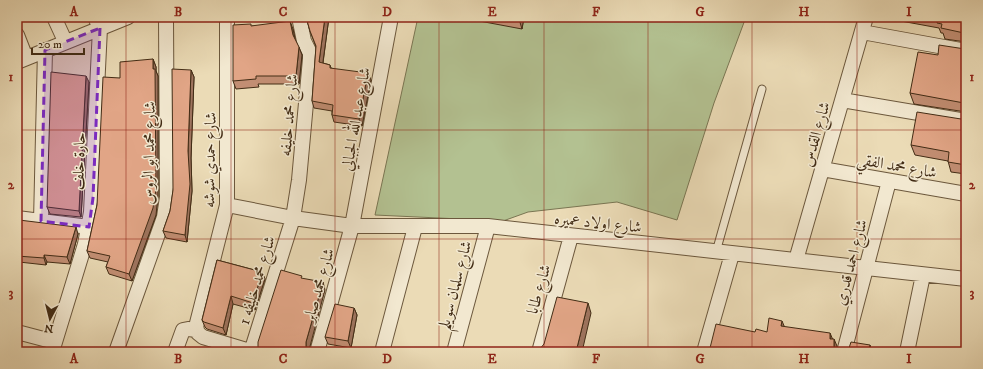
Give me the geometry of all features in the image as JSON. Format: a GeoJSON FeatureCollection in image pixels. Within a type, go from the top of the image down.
{"type":"FeatureCollection","features":[{"type":"Feature","properties":{"kind":"street"},"geometry":{"type":"LineString","coordinates":[[54,17],[65,42]]}},
{"type":"Feature","properties":{"kind":"street"},"geometry":{"type":"LineString","coordinates":[[17,35],[22,60],[65,42],[97,22],[128,17]]}},
{"type":"Feature","properties":{"kind":"street","name":"شارع محمد ابو الروس"},"geometry":{"type":"LineString","coordinates":[[116,352],[164,217],[166,197],[166,17]]}},
{"type":"Feature","properties":{"kind":"street","name":"شارع حمدي شوشه"},"geometry":{"type":"LineString","coordinates":[[197,327],[227,205],[227,17]]}},
{"type":"Feature","properties":{"kind":"street","name":"شارع محمد خليفه"},"geometry":{"type":"LineString","coordinates":[[293,218],[299,180],[310,59],[310,53],[304,41],[299,17]]}},
{"type":"Feature","properties":{"kind":"street","name":"شارع عبد الله الجبالي"},"geometry":{"type":"LineString","coordinates":[[352,226],[391,17]]}},
{"type":"Feature","properties":{"kind":"street","name":"شارع القدس"},"geometry":{"type":"LineString","coordinates":[[796,260],[866,17]]}},
{"type":"Feature","properties":{"kind":"street","name":"حارة خلف"},"geometry":{"type":"LineString","coordinates":[[53,347],[85,244],[93,198],[97,22]]}},
{"type":"Feature","properties":{"kind":"street"},"geometry":{"type":"LineString","coordinates":[[862,32],[966,51]]}},
{"type":"Feature","properties":{"kind":"street"},"geometry":{"type":"LineString","coordinates":[[41,221],[45,50]]}},
{"type":"Feature","properties":{"kind":"street"},"geometry":{"type":"LineString","coordinates":[[842,100],[966,121]]}},
{"type":"Feature","properties":{"kind":"street","name":"شارع محمد الفقي"},"geometry":{"type":"LineString","coordinates":[[822,169],[966,194]]}},
{"type":"Feature","properties":{"kind":"street","name":"شارع احمد قدري"},"geometry":{"type":"LineString","coordinates":[[844,352],[889,181]]}},
{"type":"Feature","properties":{"kind":"street","name":"شارع اولاد عميره"},"geometry":{"type":"LineString","coordinates":[[227,205],[293,218],[352,226],[488,226],[966,279]]}},
{"type":"Feature","properties":{"kind":"street"},"geometry":{"type":"LineString","coordinates":[[17,218],[89,227]]}},
{"type":"Feature","properties":{"kind":"street","name":"شارع محمد خليفه 1"},"geometry":{"type":"LineString","coordinates":[[247,351],[293,218]]}},
{"type":"Feature","properties":{"kind":"street","name":"شارع محمد صابر"},"geometry":{"type":"LineString","coordinates":[[317,352],[352,226]]}},
{"type":"Feature","properties":{"kind":"street","name":"شارع سلمان سويلم"},"geometry":{"type":"LineString","coordinates":[[454,352],[488,226]]}},
{"type":"Feature","properties":{"kind":"street"},"geometry":{"type":"LineString","coordinates":[[382,352],[415,227]]}},
{"type":"Feature","properties":{"kind":"street","name":"شارع طابا"},"geometry":{"type":"LineString","coordinates":[[538,352],[571,236]]}},
{"type":"Feature","properties":{"kind":"street"},"geometry":{"type":"LineString","coordinates":[[704,352],[732,254]]}},
{"type":"Feature","properties":{"kind":"street"},"geometry":{"type":"LineString","coordinates":[[907,352],[923,275]]}},
{"type":"Feature","properties":{"kind":"street"},"geometry":{"type":"LineString","coordinates":[[175,352],[183,330],[197,327],[203,337],[247,351]]}},
{"type":"Feature","properties":{"kind":"street"},"geometry":{"type":"LineString","coordinates":[[17,332],[53,347]]}},
{"type":"Feature","properties":{"kind":"lane"},"geometry":{"type":"LineString","coordinates":[[716,252],[762,89]]}},
{"type":"Feature","properties":{"kind":"highlighted area"},"geometry":{"type":"Polygon","coordinates":[[[100,28],[93,198],[89,227],[41,221],[45,50],[100,28]]]}},
{"type":"Feature","properties":{"kind":"green space"},"geometry":{"type":"Polygon","coordinates":[[[418,17],[746,17],[714,103],[677,220],[617,202],[528,212],[503,221],[375,215],[418,17]]]}},
{"type":"Feature","properties":{"kind":"building"},"geometry":{"type":"Polygon","coordinates":[[[306,17],[325,17],[319,62],[330,65],[330,68],[368,73],[359,119],[332,115],[333,105],[312,101],[316,46],[306,17]]]}},
{"type":"Feature","properties":{"kind":"building"},"geometry":{"type":"Polygon","coordinates":[[[506,17],[519,17],[519,19],[506,17]]]}},
{"type":"Feature","properties":{"kind":"building"},"geometry":{"type":"Polygon","coordinates":[[[933,17],[966,17],[966,34],[941,28],[942,24],[937,23],[938,18],[933,17]]]}},
{"type":"Feature","properties":{"kind":"building"},"geometry":{"type":"Polygon","coordinates":[[[290,21],[293,35],[299,47],[296,76],[256,76],[256,79],[233,81],[233,25],[251,24],[251,26],[290,21]]]}},
{"type":"Feature","properties":{"kind":"building"},"geometry":{"type":"Polygon","coordinates":[[[939,45],[966,48],[966,104],[910,93],[918,52],[938,55],[939,45]]]}},
{"type":"Feature","properties":{"kind":"building"},"geometry":{"type":"Polygon","coordinates":[[[153,59],[153,69],[155,69],[156,189],[153,208],[129,274],[106,267],[110,256],[87,251],[97,205],[103,77],[120,78],[120,62],[153,59]]]}},
{"type":"Feature","properties":{"kind":"building"},"geometry":{"type":"Polygon","coordinates":[[[172,69],[191,70],[188,151],[190,184],[185,235],[163,231],[170,211],[173,190],[172,69]]]}},
{"type":"Feature","properties":{"kind":"building"},"geometry":{"type":"Polygon","coordinates":[[[51,72],[86,76],[79,211],[47,207],[51,72]]]}},
{"type":"Feature","properties":{"kind":"building"},"geometry":{"type":"Polygon","coordinates":[[[917,112],[961,119],[966,117],[966,165],[948,162],[949,152],[911,145],[917,112]]]}},
{"type":"Feature","properties":{"kind":"building"},"geometry":{"type":"Polygon","coordinates":[[[19,220],[76,227],[67,257],[44,255],[44,258],[17,256],[19,220]]]}},
{"type":"Feature","properties":{"kind":"building"},"geometry":{"type":"Polygon","coordinates":[[[217,260],[262,272],[253,303],[231,296],[223,328],[202,320],[217,260]]]}},
{"type":"Feature","properties":{"kind":"building"},"geometry":{"type":"Polygon","coordinates":[[[281,270],[302,276],[301,278],[323,282],[306,342],[306,347],[310,352],[253,352],[258,347],[258,342],[281,270]]]}},
{"type":"Feature","properties":{"kind":"building"},"geometry":{"type":"Polygon","coordinates":[[[557,297],[588,303],[576,352],[538,352],[544,344],[557,297]]]}},
{"type":"Feature","properties":{"kind":"building"},"geometry":{"type":"Polygon","coordinates":[[[335,304],[354,308],[348,341],[325,337],[335,304]]]}},
{"type":"Feature","properties":{"kind":"building"},"geometry":{"type":"Polygon","coordinates":[[[769,318],[782,321],[781,326],[830,333],[830,339],[834,339],[834,348],[838,352],[706,352],[710,348],[716,324],[755,332],[756,329],[767,332],[769,318]]]}},
{"type":"Feature","properties":{"kind":"building"},"geometry":{"type":"Polygon","coordinates":[[[851,342],[870,345],[868,352],[845,352],[848,351],[851,342]]]}}]}
